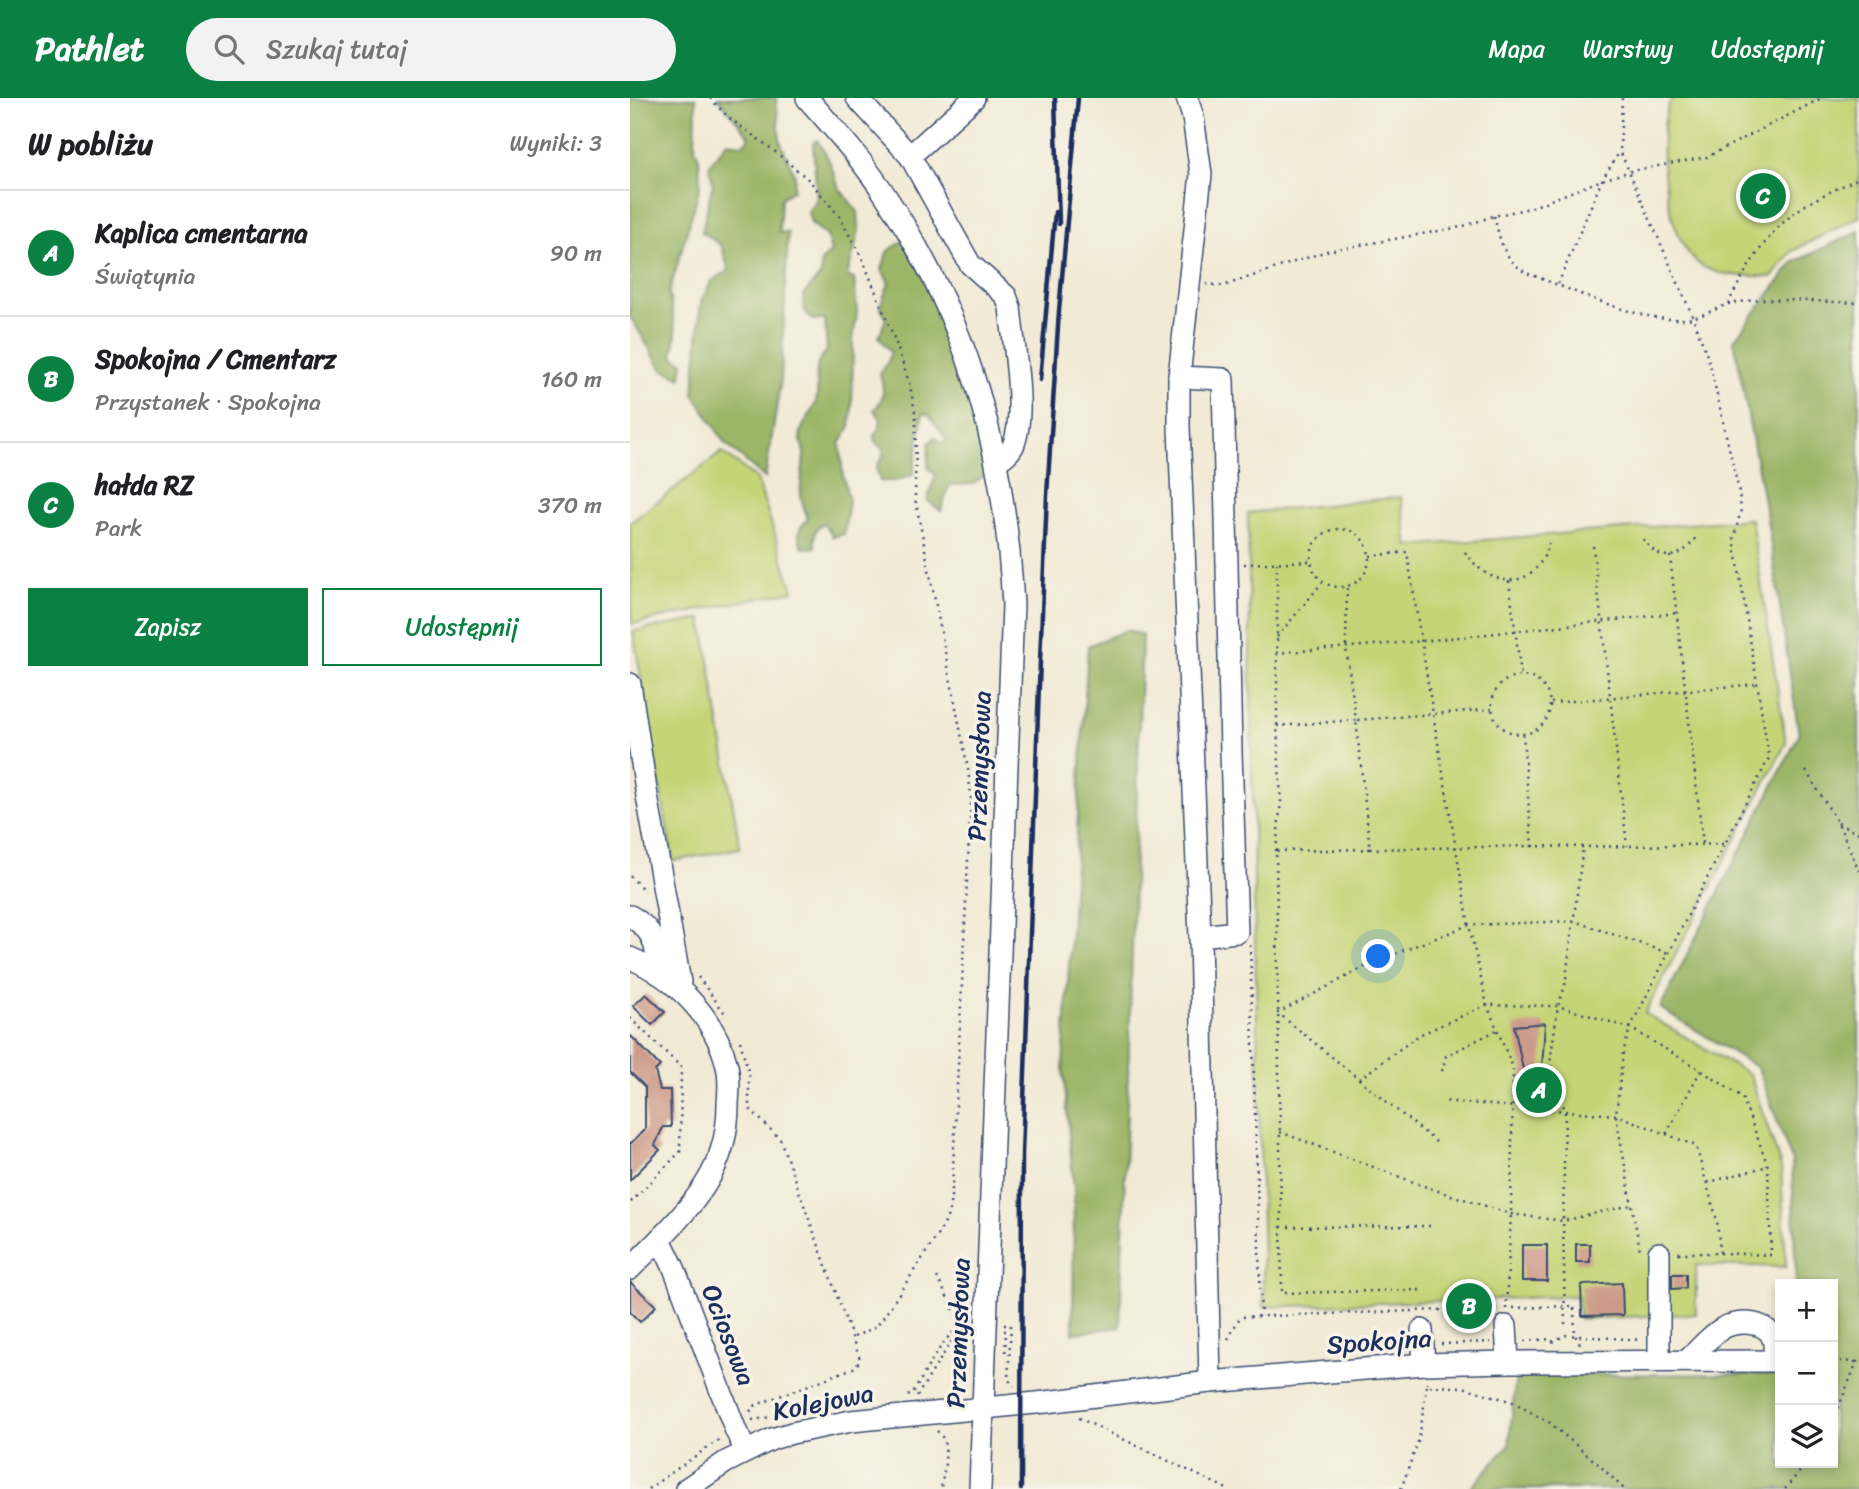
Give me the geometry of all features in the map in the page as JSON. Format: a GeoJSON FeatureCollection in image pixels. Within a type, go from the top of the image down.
{"type":"FeatureCollection","features":[{"type":"Feature","properties":{"kind":"street","name":"Przemysłowa"},"geometry":{"type":"LineString","coordinates":[[807,98],[849,146],[886,196],[920,253],[953,318],[982,400],[997,461],[1010,541],[1013,605],[980,1489]]}},
{"type":"Feature","properties":{"kind":"street"},"geometry":{"type":"LineString","coordinates":[[857,98],[910,156],[970,264],[1006,296],[1010,307],[1020,416],[1013,445],[1008,454],[997,461]]}},
{"type":"Feature","properties":{"kind":"street"},"geometry":{"type":"LineString","coordinates":[[910,156],[974,98]]}},
{"type":"Feature","properties":{"kind":"street"},"geometry":{"type":"LineString","coordinates":[[1187,98],[1193,117],[1201,174],[1179,377],[1200,936],[1210,1382]]}},
{"type":"Feature","properties":{"kind":"street"},"geometry":{"type":"LineString","coordinates":[[1179,377],[1223,379],[1237,932],[1200,936]]}},
{"type":"Feature","properties":{"kind":"street"},"geometry":{"type":"LineString","coordinates":[[630,684],[680,982],[677,987]]}},
{"type":"Feature","properties":{"kind":"street"},"geometry":{"type":"LineString","coordinates":[[1194,754],[1231,752]]}},
{"type":"Feature","properties":{"kind":"street"},"geometry":{"type":"LineString","coordinates":[[630,916],[646,927],[656,943],[658,973]]}},
{"type":"Feature","properties":{"kind":"street"},"geometry":{"type":"LineString","coordinates":[[630,958],[658,973],[697,1007],[719,1040],[728,1068],[728,1128],[715,1167],[705,1185],[660,1239],[630,1269]]}},
{"type":"Feature","properties":{"kind":"street","name":"Ociosowa"},"geometry":{"type":"LineString","coordinates":[[660,1239],[742,1426],[746,1451]]}},
{"type":"Feature","properties":{"kind":"street"},"geometry":{"type":"LineString","coordinates":[[1659,1253],[1659,1351]]}},
{"type":"Feature","properties":{"kind":"street"},"geometry":{"type":"LineString","coordinates":[[1688,1360],[1727,1325],[1751,1323],[1761,1326],[1769,1332],[1775,1347]]}},
{"type":"Feature","properties":{"kind":"street","name":"Spokojna"},"geometry":{"type":"LineString","coordinates":[[984,1407],[1210,1382],[1423,1346],[1507,1343],[1659,1351],[1688,1360],[1775,1360]]}},
{"type":"Feature","properties":{"kind":"street","name":"Kolejowa"},"geometry":{"type":"LineString","coordinates":[[685,1489],[746,1451],[782,1436],[851,1421],[984,1407]]}},
{"type":"Feature","properties":{"kind":"path"},"geometry":{"type":"LineString","coordinates":[[710,98],[728,117],[809,180],[839,216],[863,260],[896,342],[910,386],[916,417],[915,498],[968,769],[971,798],[952,1189],[948,1212],[944,1225],[876,1327],[854,1337]]}},
{"type":"Feature","properties":{"kind":"path"},"geometry":{"type":"LineString","coordinates":[[1558,284],[1602,180],[1620,151],[1622,98]]}},
{"type":"Feature","properties":{"kind":"path"},"geometry":{"type":"LineString","coordinates":[[1189,282],[1223,286],[1327,251],[1461,227],[1530,208],[1602,180],[1707,157],[1822,98]]}},
{"type":"Feature","properties":{"kind":"path"},"geometry":{"type":"LineString","coordinates":[[1359,1079],[1419,1035],[1487,1005],[1558,1006],[1630,1028],[1742,1097],[1768,1166],[1771,1255],[1641,1253],[1616,1115],[1623,1053],[1630,1028],[1769,758],[1734,538],[1741,510],[1739,492],[1710,364],[1693,317],[1620,151]]}},
{"type":"Feature","properties":{"kind":"path"},"geometry":{"type":"LineString","coordinates":[[1728,304],[1746,268],[1777,227],[1812,201],[1859,178]]}},
{"type":"Feature","properties":{"kind":"path"},"geometry":{"type":"LineString","coordinates":[[1494,216],[1503,252],[1513,265],[1526,273],[1650,317],[1693,317],[1728,304],[1760,299],[1859,303]]}},
{"type":"Feature","properties":{"kind":"path"},"geometry":{"type":"LineString","coordinates":[[1338,528],[1360,536],[1367,545],[1370,556],[1364,575],[1346,586],[1323,582],[1313,569],[1311,561],[1312,549],[1318,539],[1327,531],[1338,528]]}},
{"type":"Feature","properties":{"kind":"path"},"geometry":{"type":"LineString","coordinates":[[1643,539],[1660,555],[1670,556],[1683,552],[1697,535]]}},
{"type":"Feature","properties":{"kind":"path"},"geometry":{"type":"LineString","coordinates":[[1465,552],[1483,573],[1495,579],[1509,580],[1525,577],[1536,570],[1545,558],[1549,543]]}},
{"type":"Feature","properties":{"kind":"path"},"geometry":{"type":"LineString","coordinates":[[1593,546],[1627,846]]}},
{"type":"Feature","properties":{"kind":"path"},"geometry":{"type":"LineString","coordinates":[[1370,556],[1407,552],[1469,925],[1487,1005],[1513,1068],[1507,1343]]}},
{"type":"Feature","properties":{"kind":"path"},"geometry":{"type":"LineString","coordinates":[[1670,556],[1703,845]]}},
{"type":"Feature","properties":{"kind":"path"},"geometry":{"type":"LineString","coordinates":[[1227,564],[1311,561]]}},
{"type":"Feature","properties":{"kind":"path"},"geometry":{"type":"LineString","coordinates":[[1277,563],[1277,726],[1281,801],[1276,851],[1282,1293],[1424,1290]]}},
{"type":"Feature","properties":{"kind":"path"},"geometry":{"type":"LineString","coordinates":[[1509,580],[1521,676]]}},
{"type":"Feature","properties":{"kind":"path"},"geometry":{"type":"LineString","coordinates":[[1278,636],[1323,582]]}},
{"type":"Feature","properties":{"kind":"path"},"geometry":{"type":"LineString","coordinates":[[1346,586],[1346,648],[1370,849]]}},
{"type":"Feature","properties":{"kind":"path"},"geometry":{"type":"LineString","coordinates":[[1276,653],[1514,632],[1678,613]]}},
{"type":"Feature","properties":{"kind":"path"},"geometry":{"type":"LineString","coordinates":[[1521,676],[1532,677],[1541,684],[1548,692],[1551,703],[1546,721],[1540,728],[1523,735],[1514,734],[1499,725],[1492,709],[1496,690],[1502,682],[1521,676]]}},
{"type":"Feature","properties":{"kind":"path"},"geometry":{"type":"LineString","coordinates":[[1551,703],[1758,684]]}},
{"type":"Feature","properties":{"kind":"path"},"geometry":{"type":"LineString","coordinates":[[1277,726],[1492,709]]}},
{"type":"Feature","properties":{"kind":"path"},"geometry":{"type":"LineString","coordinates":[[1523,735],[1532,846]]}},
{"type":"Feature","properties":{"kind":"path"},"geometry":{"type":"LineString","coordinates":[[1806,771],[1838,823],[1859,871]]}},
{"type":"Feature","properties":{"kind":"path"},"geometry":{"type":"LineString","coordinates":[[1838,823],[1859,833]]}},
{"type":"Feature","properties":{"kind":"path"},"geometry":{"type":"LineString","coordinates":[[1276,851],[1725,844]]}},
{"type":"Feature","properties":{"kind":"path"},"geometry":{"type":"LineString","coordinates":[[1565,1324],[1565,1111],[1550,1063],[1558,1006],[1565,986],[1583,847]]}},
{"type":"Feature","properties":{"kind":"path"},"geometry":{"type":"LineString","coordinates":[[630,876],[658,904],[668,909]]}},
{"type":"Feature","properties":{"kind":"path"},"geometry":{"type":"LineString","coordinates":[[1278,1013],[1374,962],[1469,925],[1574,921],[1668,953]]}},
{"type":"Feature","properties":{"kind":"path"},"geometry":{"type":"LineString","coordinates":[[1237,932],[1250,942],[1261,1316]]}},
{"type":"Feature","properties":{"kind":"path"},"geometry":{"type":"LineString","coordinates":[[697,975],[727,1016]]}},
{"type":"Feature","properties":{"kind":"path"},"geometry":{"type":"LineString","coordinates":[[1278,1013],[1436,1142]]}},
{"type":"Feature","properties":{"kind":"path"},"geometry":{"type":"LineString","coordinates":[[630,1018],[681,1067],[680,1152],[630,1203]]}},
{"type":"Feature","properties":{"kind":"path"},"geometry":{"type":"LineString","coordinates":[[1442,1071],[1446,1056],[1497,1030]]}},
{"type":"Feature","properties":{"kind":"path"},"geometry":{"type":"LineString","coordinates":[[737,1035],[747,1062],[748,1108],[780,1139],[860,1359],[856,1367],[756,1405],[742,1426]]}},
{"type":"Feature","properties":{"kind":"path"},"geometry":{"type":"LineString","coordinates":[[1666,1134],[1701,1070]]}},
{"type":"Feature","properties":{"kind":"path"},"geometry":{"type":"LineString","coordinates":[[1442,1101],[1616,1115],[1696,1146],[1717,1220],[1720,1253]]}},
{"type":"Feature","properties":{"kind":"path"},"geometry":{"type":"LineString","coordinates":[[1280,1132],[1432,1189],[1511,1214],[1563,1220],[1632,1205]]}},
{"type":"Feature","properties":{"kind":"path"},"geometry":{"type":"LineString","coordinates":[[1706,1183],[1768,1166]]}},
{"type":"Feature","properties":{"kind":"path"},"geometry":{"type":"LineString","coordinates":[[1281,1227],[1435,1227]]}},
{"type":"Feature","properties":{"kind":"path"},"geometry":{"type":"LineString","coordinates":[[937,1277],[961,1324]]}},
{"type":"Feature","properties":{"kind":"path"},"geometry":{"type":"LineString","coordinates":[[1227,1340],[1240,1317]]}},
{"type":"Feature","properties":{"kind":"path"},"geometry":{"type":"LineString","coordinates":[[906,1397],[914,1391],[951,1332],[961,1324],[1011,1325],[1008,1379],[1012,1385],[1021,1389]]}},
{"type":"Feature","properties":{"kind":"path"},"geometry":{"type":"LineString","coordinates":[[1401,1489],[1419,1439],[1427,1386],[1423,1346],[1550,1339],[1557,1345]]}},
{"type":"Feature","properties":{"kind":"path"},"geometry":{"type":"LineString","coordinates":[[1569,1345],[1581,1345]]}},
{"type":"Feature","properties":{"kind":"path"},"geometry":{"type":"LineString","coordinates":[[1629,1345],[1651,1345],[1659,1351]]}},
{"type":"Feature","properties":{"kind":"path"},"geometry":{"type":"LineString","coordinates":[[1838,1361],[1859,1360],[1838,1409]]}},
{"type":"Feature","properties":{"kind":"path"},"geometry":{"type":"LineString","coordinates":[[1427,1386],[1463,1387],[1513,1402],[1550,1423],[1597,1462],[1624,1489]]}},
{"type":"Feature","properties":{"kind":"path"},"geometry":{"type":"LineString","coordinates":[[914,1400],[927,1400]]}},
{"type":"Feature","properties":{"kind":"path"},"geometry":{"type":"LineString","coordinates":[[648,1489],[723,1436],[742,1426],[790,1414]]}},
{"type":"Feature","properties":{"kind":"path"},"geometry":{"type":"LineString","coordinates":[[1077,1417],[1227,1489]]}},
{"type":"Feature","properties":{"kind":"path"},"geometry":{"type":"LineString","coordinates":[[941,1489],[944,1438]]}},
{"type":"Feature","properties":{"kind":"path"},"geometry":{"type":"LineString","coordinates":[[1786,1489],[1803,1468]]}},
{"type":"Feature","properties":{"kind":"green space"},"geometry":{"type":"Polygon","coordinates":[[[630,98],[696,98],[695,148],[699,158],[700,186],[669,293],[676,334],[673,357],[683,362],[681,378],[661,368],[630,316],[630,98]]]}},
{"type":"Feature","properties":{"kind":"green space"},"geometry":{"type":"Polygon","coordinates":[[[718,98],[776,98],[780,141],[795,176],[793,190],[781,198],[779,232],[788,233],[781,380],[765,478],[725,443],[694,394],[701,301],[712,281],[729,270],[721,245],[702,232],[713,183],[709,166],[727,142],[743,144],[750,137],[718,98]]]}},
{"type":"Feature","properties":{"kind":"green space"},"geometry":{"type":"Polygon","coordinates":[[[1672,98],[1859,98],[1859,217],[1792,251],[1772,277],[1727,274],[1702,266],[1689,254],[1679,235],[1666,186],[1663,136],[1666,114],[1672,98]]]}},
{"type":"Feature","properties":{"kind":"green space"},"geometry":{"type":"Polygon","coordinates":[[[817,140],[828,158],[839,188],[858,212],[859,231],[847,276],[854,279],[857,312],[853,339],[850,426],[840,444],[849,501],[844,534],[833,537],[824,523],[815,533],[815,547],[803,548],[799,532],[808,519],[801,492],[804,454],[801,435],[816,402],[818,363],[827,351],[825,320],[812,320],[804,309],[803,295],[821,275],[821,262],[831,252],[827,236],[811,223],[808,212],[817,199],[813,143],[817,140]]]}},
{"type":"Feature","properties":{"kind":"green space"},"geometry":{"type":"Polygon","coordinates":[[[1859,231],[1859,1489],[1470,1489],[1509,1445],[1516,1375],[1775,1374],[1775,1468],[1838,1468],[1838,1279],[1796,1279],[1792,1161],[1758,1068],[1660,1008],[1799,735],[1767,518],[1734,340],[1794,262],[1859,231]]]}},
{"type":"Feature","properties":{"kind":"green space"},"geometry":{"type":"Polygon","coordinates":[[[903,241],[921,272],[967,381],[992,469],[973,484],[949,485],[941,511],[927,500],[936,475],[928,468],[929,444],[935,437],[942,443],[947,440],[929,415],[923,413],[913,475],[896,481],[880,481],[876,467],[883,457],[883,449],[874,441],[881,419],[874,410],[883,393],[880,373],[891,352],[879,337],[886,318],[880,306],[889,283],[882,270],[887,252],[903,241]]]}},
{"type":"Feature","properties":{"kind":"green space"},"geometry":{"type":"Polygon","coordinates":[[[722,452],[757,479],[793,591],[632,624],[630,523],[722,452]]]}},
{"type":"Feature","properties":{"kind":"green space"},"geometry":{"type":"Polygon","coordinates":[[[1401,497],[1408,546],[1751,519],[1786,743],[1645,1013],[1750,1075],[1781,1167],[1786,1267],[1696,1265],[1696,1314],[1579,1319],[1578,1296],[1264,1307],[1248,513],[1401,497]]]}},
{"type":"Feature","properties":{"kind":"green space"},"geometry":{"type":"Polygon","coordinates":[[[702,619],[740,848],[673,861],[633,631],[702,619]]]}},
{"type":"Feature","properties":{"kind":"green space"},"geometry":{"type":"Polygon","coordinates":[[[1127,630],[1142,635],[1120,1327],[1073,1333],[1074,1189],[1063,1067],[1088,646],[1127,630]]]}},
{"type":"Feature","properties":{"kind":"building"},"geometry":{"type":"Polygon","coordinates":[[[646,994],[665,1012],[652,1025],[633,1006],[646,994]]]}},
{"type":"Feature","properties":{"kind":"building"},"geometry":{"type":"Polygon","coordinates":[[[1545,1023],[1542,1068],[1548,1096],[1523,1097],[1523,1069],[1514,1026],[1545,1023]]]}},
{"type":"Feature","properties":{"kind":"building"},"geometry":{"type":"Polygon","coordinates":[[[630,1035],[660,1066],[655,1071],[660,1090],[670,1090],[671,1127],[663,1127],[655,1145],[660,1150],[630,1180],[630,1144],[645,1129],[645,1087],[630,1072],[630,1035]]]}},
{"type":"Feature","properties":{"kind":"building"},"geometry":{"type":"Polygon","coordinates":[[[1576,1244],[1590,1244],[1590,1262],[1576,1262],[1576,1244]]]}},
{"type":"Feature","properties":{"kind":"building"},"geometry":{"type":"Polygon","coordinates":[[[1522,1245],[1547,1245],[1547,1281],[1522,1281],[1522,1245]]]}},
{"type":"Feature","properties":{"kind":"building"},"geometry":{"type":"Polygon","coordinates":[[[1672,1274],[1686,1274],[1686,1288],[1672,1289],[1672,1274]]]}},
{"type":"Feature","properties":{"kind":"building"},"geometry":{"type":"Polygon","coordinates":[[[630,1282],[656,1306],[640,1322],[630,1312],[630,1282]]]}},
{"type":"Feature","properties":{"kind":"building"},"geometry":{"type":"Polygon","coordinates":[[[1622,1283],[1623,1315],[1582,1316],[1581,1285],[1622,1283]]]}},
{"type":"Feature","properties":{"kind":"railway"},"geometry":{"type":"LineString","coordinates":[[1055,98],[1059,224]]}},
{"type":"Feature","properties":{"kind":"railway"},"geometry":{"type":"LineString","coordinates":[[1021,1489],[1022,1155],[1039,685],[1047,495],[1059,311],[1078,98]]}},
{"type":"Feature","properties":{"kind":"railway"},"geometry":{"type":"LineString","coordinates":[[1040,380],[1055,212]]}},
{"type":"Feature","properties":{"kind":"place","name":"hałda RZ"},"geometry":{"type":"Point","coordinates":[1763,196]}},
{"type":"Feature","properties":{"kind":"place","name":"Kaplica cmentarna"},"geometry":{"type":"Point","coordinates":[1539,1090]}},
{"type":"Feature","properties":{"kind":"place","name":"Spokojna / Cmentarz"},"geometry":{"type":"Point","coordinates":[1469,1306]}}]}
